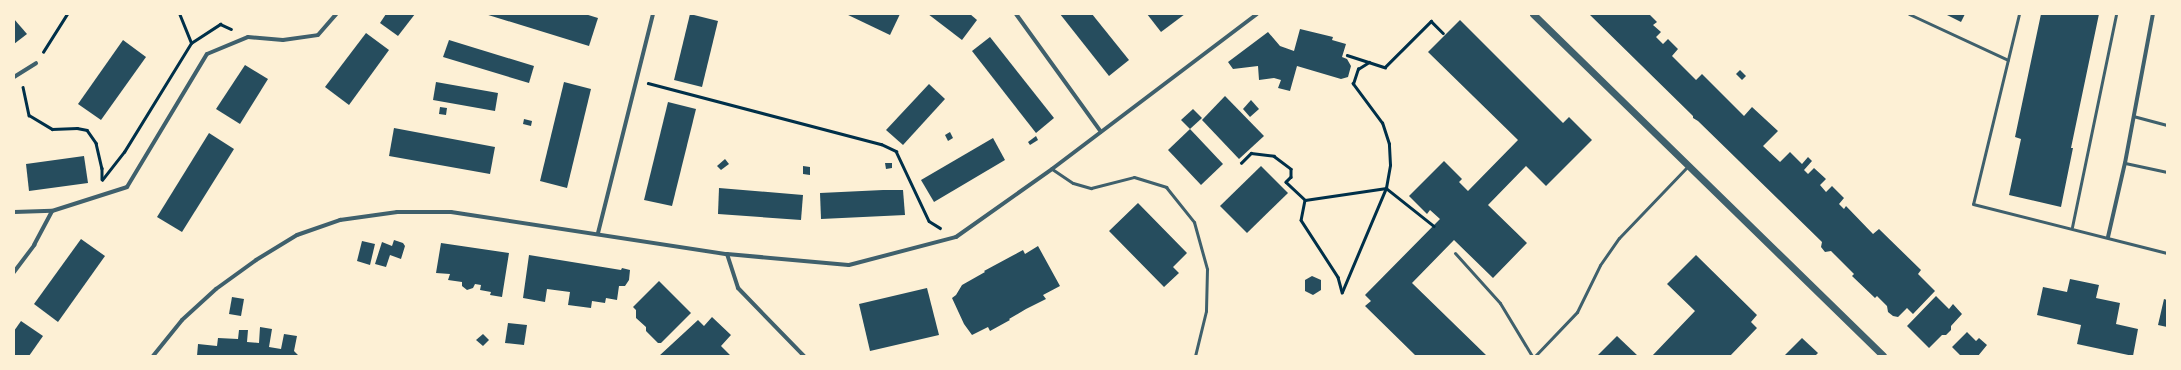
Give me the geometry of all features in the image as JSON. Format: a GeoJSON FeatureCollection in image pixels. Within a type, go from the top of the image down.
{"type":"FeatureCollection","features":[{"type":"Feature","properties":{"kind":"street"},"geometry":{"type":"LineString","coordinates":[[14,212],[52,211],[127,187],[207,54],[248,37],[283,40],[318,35],[336,14]]}},
{"type":"Feature","properties":{"kind":"street"},"geometry":{"type":"LineString","coordinates":[[598,233],[653,14]]}},
{"type":"Feature","properties":{"kind":"street"},"geometry":{"type":"LineString","coordinates":[[1016,14],[1101,132]]}},
{"type":"Feature","properties":{"kind":"street"},"geometry":{"type":"LineString","coordinates":[[153,356],[182,320],[216,289],[256,260],[297,235],[340,220],[397,212],[451,212],[598,233],[727,254],[849,264],[956,237],[1052,169],[1257,14]]}},
{"type":"Feature","properties":{"kind":"street"},"geometry":{"type":"LineString","coordinates":[[1533,14],[1883,356]]}},
{"type":"Feature","properties":{"kind":"street"},"geometry":{"type":"LineString","coordinates":[[2108,237],[2125,163],[2153,14]]}},
{"type":"Feature","properties":{"kind":"street"},"geometry":{"type":"LineString","coordinates":[[16,76],[36,62]]}},
{"type":"Feature","properties":{"kind":"street"},"geometry":{"type":"LineString","coordinates":[[14,272],[34,245],[52,211]]}},
{"type":"Feature","properties":{"kind":"street"},"geometry":{"type":"LineString","coordinates":[[727,254],[738,288],[804,356]]}},
{"type":"Feature","properties":{"kind":"lane"},"geometry":{"type":"LineString","coordinates":[[1909,14],[2008,60]]}},
{"type":"Feature","properties":{"kind":"lane"},"geometry":{"type":"LineString","coordinates":[[2019,14],[1973,204],[2072,227],[2167,253]]}},
{"type":"Feature","properties":{"kind":"lane"},"geometry":{"type":"LineString","coordinates":[[2072,227],[2116,14]]}},
{"type":"Feature","properties":{"kind":"lane"},"geometry":{"type":"LineString","coordinates":[[2133,116],[2167,125]]}},
{"type":"Feature","properties":{"kind":"lane"},"geometry":{"type":"LineString","coordinates":[[2125,163],[2167,172]]}},
{"type":"Feature","properties":{"kind":"lane"},"geometry":{"type":"LineString","coordinates":[[1536,356],[1577,312],[1600,265],[1619,238],[1688,166]]}},
{"type":"Feature","properties":{"kind":"lane"},"geometry":{"type":"LineString","coordinates":[[1052,169],[1073,183],[1091,188],[1134,177],[1166,187],[1194,222],[1207,269],[1206,311],[1195,356]]}},
{"type":"Feature","properties":{"kind":"lane"},"geometry":{"type":"LineString","coordinates":[[1454,253],[1500,303],[1532,356]]}},
{"type":"Feature","properties":{"kind":"path"},"geometry":{"type":"LineString","coordinates":[[36,62],[67,14]]}},
{"type":"Feature","properties":{"kind":"path"},"geometry":{"type":"LineString","coordinates":[[133,14],[147,14]]}},
{"type":"Feature","properties":{"kind":"path"},"geometry":{"type":"LineString","coordinates":[[179,14],[191,43]]}},
{"type":"Feature","properties":{"kind":"path"},"geometry":{"type":"LineString","coordinates":[[1347,55],[1385,67],[1431,21],[1443,33]]}},
{"type":"Feature","properties":{"kind":"path"},"geometry":{"type":"LineString","coordinates":[[16,76],[26,95],[29,115],[52,129],[77,128],[87,130],[96,143],[102,168],[102,180],[124,152],[191,43],[220,24],[248,37]]}},
{"type":"Feature","properties":{"kind":"path"},"geometry":{"type":"LineString","coordinates":[[1305,200],[1302,220],[1338,277],[1342,292],[1386,188],[1390,165],[1389,144],[1382,123],[1352,84],[1358,69],[1369,62]]}},
{"type":"Feature","properties":{"kind":"path"},"geometry":{"type":"LineString","coordinates":[[636,80],[881,144],[896,151],[929,221],[956,237]]}},
{"type":"Feature","properties":{"kind":"path"},"geometry":{"type":"LineString","coordinates":[[1241,163],[1251,153],[1274,156],[1291,168],[1291,177],[1286,182],[1305,200]]}},
{"type":"Feature","properties":{"kind":"path"},"geometry":{"type":"LineString","coordinates":[[1305,200],[1386,188],[1434,226]]}},
{"type":"Feature","properties":{"kind":"building"},"geometry":{"type":"Polygon","coordinates":[[[386,14],[415,14],[398,36],[380,23],[386,14]]]}},
{"type":"Feature","properties":{"kind":"building"},"geometry":{"type":"Polygon","coordinates":[[[485,14],[585,14],[598,18],[589,46],[485,14]]]}},
{"type":"Feature","properties":{"kind":"building"},"geometry":{"type":"Polygon","coordinates":[[[690,14],[718,21],[702,87],[674,80],[690,14]]]}},
{"type":"Feature","properties":{"kind":"building"},"geometry":{"type":"Polygon","coordinates":[[[846,14],[900,14],[890,35],[846,14]]]}},
{"type":"Feature","properties":{"kind":"building"},"geometry":{"type":"Polygon","coordinates":[[[928,14],[970,14],[977,20],[962,40],[928,14]]]}},
{"type":"Feature","properties":{"kind":"building"},"geometry":{"type":"Polygon","coordinates":[[[1060,14],[1092,14],[1129,60],[1109,76],[1060,14]]]}},
{"type":"Feature","properties":{"kind":"building"},"geometry":{"type":"Polygon","coordinates":[[[1147,14],[1185,14],[1161,32],[1147,14]]]}},
{"type":"Feature","properties":{"kind":"building"},"geometry":{"type":"Polygon","coordinates":[[[1589,14],[1649,14],[1657,22],[1653,25],[1661,32],[1656,37],[1663,44],[1668,39],[1678,49],[1672,56],[1696,80],[1702,74],[1744,116],[1752,107],[1778,131],[1763,146],[1780,162],[1790,152],[1802,164],[1808,157],[1812,161],[1804,170],[1808,174],[1814,168],[1826,179],[1820,185],[1826,192],[1832,186],[1844,198],[1839,204],[1844,209],[1846,206],[1873,234],[1879,229],[1921,270],[1918,274],[1935,291],[1913,314],[1907,308],[1898,317],[1893,316],[1888,312],[1887,306],[1877,296],[1875,298],[1852,276],[1854,274],[1831,251],[1825,252],[1821,247],[1822,242],[1698,121],[1693,118],[1693,116],[1589,14]]]}},
{"type":"Feature","properties":{"kind":"building"},"geometry":{"type":"Polygon","coordinates":[[[1945,14],[1965,14],[1961,22],[1945,14]]]}},
{"type":"Feature","properties":{"kind":"building"},"geometry":{"type":"Polygon","coordinates":[[[2041,14],[2099,14],[2071,148],[2073,148],[2061,207],[2009,195],[2021,139],[2015,137],[2041,14]]]}},
{"type":"Feature","properties":{"kind":"building"},"geometry":{"type":"Polygon","coordinates":[[[14,19],[27,34],[14,44],[14,19]]]}},
{"type":"Feature","properties":{"kind":"building"},"geometry":{"type":"Polygon","coordinates":[[[1460,20],[1563,123],[1569,117],[1592,140],[1546,186],[1526,166],[1488,205],[1527,243],[1493,278],[1454,240],[1412,283],[1487,356],[1416,356],[1365,306],[1371,301],[1365,295],[1440,219],[1430,210],[1427,214],[1409,196],[1444,161],[1462,179],[1459,182],[1468,191],[1518,140],[1428,52],[1460,20]]]}},
{"type":"Feature","properties":{"kind":"building"},"geometry":{"type":"Polygon","coordinates":[[[1300,29],[1333,37],[1332,40],[1346,44],[1342,57],[1347,59],[1351,66],[1348,77],[1341,79],[1297,66],[1290,91],[1278,88],[1281,80],[1274,78],[1259,80],[1258,66],[1233,69],[1228,62],[1268,32],[1280,46],[1294,51],[1300,29]]]}},
{"type":"Feature","properties":{"kind":"building"},"geometry":{"type":"Polygon","coordinates":[[[366,33],[389,50],[349,105],[325,87],[366,33]]]}},
{"type":"Feature","properties":{"kind":"building"},"geometry":{"type":"Polygon","coordinates":[[[990,37],[1054,118],[1036,133],[972,51],[990,37]]]}},
{"type":"Feature","properties":{"kind":"building"},"geometry":{"type":"Polygon","coordinates":[[[123,40],[146,57],[101,120],[78,104],[123,40]]]}},
{"type":"Feature","properties":{"kind":"building"},"geometry":{"type":"Polygon","coordinates":[[[449,40],[534,66],[529,83],[443,57],[449,40]]]}},
{"type":"Feature","properties":{"kind":"building"},"geometry":{"type":"Polygon","coordinates":[[[245,65],[268,79],[240,124],[216,109],[245,65]]]}},
{"type":"Feature","properties":{"kind":"building"},"geometry":{"type":"Polygon","coordinates":[[[1740,70],[1746,76],[1742,80],[1736,74],[1740,70]]]}},
{"type":"Feature","properties":{"kind":"building"},"geometry":{"type":"Polygon","coordinates":[[[436,82],[498,93],[495,111],[433,100],[436,82]]]}},
{"type":"Feature","properties":{"kind":"building"},"geometry":{"type":"Polygon","coordinates":[[[564,82],[591,89],[567,188],[540,181],[564,82]]]}},
{"type":"Feature","properties":{"kind":"building"},"geometry":{"type":"Polygon","coordinates":[[[929,84],[945,99],[903,145],[886,130],[929,84]]]}},
{"type":"Feature","properties":{"kind":"building"},"geometry":{"type":"Polygon","coordinates":[[[1225,96],[1264,136],[1239,159],[1202,120],[1225,96]]]}},
{"type":"Feature","properties":{"kind":"building"},"geometry":{"type":"Polygon","coordinates":[[[1251,100],[1259,109],[1250,117],[1243,109],[1251,100]]]}},
{"type":"Feature","properties":{"kind":"building"},"geometry":{"type":"Polygon","coordinates":[[[668,102],[696,109],[672,206],[644,200],[668,102]]]}},
{"type":"Feature","properties":{"kind":"building"},"geometry":{"type":"Polygon","coordinates":[[[440,107],[447,108],[446,115],[439,114],[440,107]]]}},
{"type":"Feature","properties":{"kind":"building"},"geometry":{"type":"Polygon","coordinates":[[[1193,109],[1202,118],[1190,129],[1181,120],[1193,109]]]}},
{"type":"Feature","properties":{"kind":"building"},"geometry":{"type":"Polygon","coordinates":[[[524,119],[532,121],[531,126],[523,124],[524,119]]]}},
{"type":"Feature","properties":{"kind":"building"},"geometry":{"type":"Polygon","coordinates":[[[394,128],[495,147],[490,174],[389,156],[394,128]]]}},
{"type":"Feature","properties":{"kind":"building"},"geometry":{"type":"Polygon","coordinates":[[[1190,129],[1223,164],[1201,185],[1168,150],[1190,129]]]}},
{"type":"Feature","properties":{"kind":"building"},"geometry":{"type":"Polygon","coordinates":[[[950,132],[953,138],[948,141],[945,135],[950,132]]]}},
{"type":"Feature","properties":{"kind":"building"},"geometry":{"type":"Polygon","coordinates":[[[209,133],[234,149],[182,232],[157,217],[209,133]]]}},
{"type":"Feature","properties":{"kind":"building"},"geometry":{"type":"Polygon","coordinates":[[[1036,136],[1038,140],[1030,145],[1028,142],[1036,136]]]}},
{"type":"Feature","properties":{"kind":"building"},"geometry":{"type":"Polygon","coordinates":[[[993,138],[1005,160],[934,202],[921,180],[993,138]]]}},
{"type":"Feature","properties":{"kind":"building"},"geometry":{"type":"Polygon","coordinates":[[[84,156],[88,183],[29,191],[26,164],[84,156]]]}},
{"type":"Feature","properties":{"kind":"building"},"geometry":{"type":"Polygon","coordinates":[[[725,159],[729,164],[721,170],[717,166],[725,159]]]}},
{"type":"Feature","properties":{"kind":"building"},"geometry":{"type":"Polygon","coordinates":[[[885,163],[892,163],[892,168],[886,169],[885,163]]]}},
{"type":"Feature","properties":{"kind":"building"},"geometry":{"type":"Polygon","coordinates":[[[803,166],[810,167],[810,175],[803,174],[803,166]]]}},
{"type":"Feature","properties":{"kind":"building"},"geometry":{"type":"Polygon","coordinates":[[[1261,166],[1288,193],[1247,233],[1220,206],[1261,166]]]}},
{"type":"Feature","properties":{"kind":"building"},"geometry":{"type":"Polygon","coordinates":[[[719,188],[803,195],[801,220],[718,214],[719,188]]]}},
{"type":"Feature","properties":{"kind":"building"},"geometry":{"type":"Polygon","coordinates":[[[903,190],[905,215],[821,219],[820,193],[903,190]]]}},
{"type":"Feature","properties":{"kind":"building"},"geometry":{"type":"Polygon","coordinates":[[[1138,203],[1187,253],[1173,267],[1179,273],[1164,287],[1109,231],[1138,203]]]}},
{"type":"Feature","properties":{"kind":"building"},"geometry":{"type":"Polygon","coordinates":[[[81,239],[105,256],[58,322],[34,304],[81,239]]]}},
{"type":"Feature","properties":{"kind":"building"},"geometry":{"type":"Polygon","coordinates":[[[394,240],[403,243],[405,246],[401,259],[390,255],[386,267],[375,264],[382,242],[392,246],[394,240]]]}},
{"type":"Feature","properties":{"kind":"building"},"geometry":{"type":"Polygon","coordinates":[[[362,241],[375,244],[370,265],[357,261],[362,241]]]}},
{"type":"Feature","properties":{"kind":"building"},"geometry":{"type":"Polygon","coordinates":[[[441,243],[509,253],[502,297],[490,295],[491,292],[480,290],[481,285],[475,284],[473,288],[467,290],[462,286],[462,282],[448,280],[450,274],[436,273],[441,243]]]}},
{"type":"Feature","properties":{"kind":"building"},"geometry":{"type":"Polygon","coordinates":[[[1038,246],[1060,286],[1043,295],[1046,299],[1026,309],[1009,319],[1010,320],[990,331],[988,327],[972,335],[964,324],[952,298],[956,295],[962,285],[985,272],[984,271],[1023,250],[1025,254],[1038,246]]]}},
{"type":"Feature","properties":{"kind":"building"},"geometry":{"type":"Polygon","coordinates":[[[529,255],[621,270],[622,268],[630,270],[629,280],[625,286],[619,286],[617,300],[606,298],[605,303],[592,301],[591,308],[568,305],[570,292],[547,289],[545,302],[523,298],[529,255]]]}},
{"type":"Feature","properties":{"kind":"building"},"geometry":{"type":"Polygon","coordinates":[[[1696,255],[1757,315],[1751,322],[1757,328],[1730,356],[1652,356],[1695,311],[1667,284],[1696,255]]]}},
{"type":"Feature","properties":{"kind":"building"},"geometry":{"type":"Polygon","coordinates":[[[1312,276],[1321,280],[1321,290],[1313,295],[1305,291],[1305,280],[1312,276]]]}},
{"type":"Feature","properties":{"kind":"building"},"geometry":{"type":"Polygon","coordinates":[[[2070,279],[2099,285],[2096,298],[2120,303],[2116,324],[2138,329],[2133,356],[2077,344],[2081,325],[2037,315],[2043,287],[2067,292],[2070,279]]]}},
{"type":"Feature","properties":{"kind":"building"},"geometry":{"type":"Polygon","coordinates":[[[659,281],[691,313],[661,343],[658,343],[646,331],[646,327],[636,318],[636,310],[633,307],[659,281]]]}},
{"type":"Feature","properties":{"kind":"building"},"geometry":{"type":"Polygon","coordinates":[[[927,288],[939,335],[870,351],[859,304],[927,288]]]}},
{"type":"Feature","properties":{"kind":"building"},"geometry":{"type":"Polygon","coordinates":[[[1936,296],[1949,309],[1953,304],[1962,314],[1951,326],[1951,330],[1946,335],[1942,335],[1929,348],[1907,326],[1936,296]]]}},
{"type":"Feature","properties":{"kind":"building"},"geometry":{"type":"Polygon","coordinates":[[[232,297],[244,299],[241,316],[229,314],[232,297]]]}},
{"type":"Feature","properties":{"kind":"building"},"geometry":{"type":"Polygon","coordinates":[[[2164,299],[2167,300],[2167,327],[2158,325],[2164,299]]]}},
{"type":"Feature","properties":{"kind":"building"},"geometry":{"type":"Polygon","coordinates":[[[712,317],[731,335],[721,346],[731,356],[659,356],[698,320],[704,326],[712,317]]]}},
{"type":"Feature","properties":{"kind":"building"},"geometry":{"type":"Polygon","coordinates":[[[21,321],[43,336],[29,356],[14,356],[14,331],[21,321]]]}},
{"type":"Feature","properties":{"kind":"building"},"geometry":{"type":"Polygon","coordinates":[[[508,323],[527,325],[524,345],[505,343],[508,323]]]}},
{"type":"Feature","properties":{"kind":"building"},"geometry":{"type":"Polygon","coordinates":[[[260,327],[272,329],[269,347],[281,349],[284,334],[297,336],[294,351],[299,356],[197,356],[198,344],[217,346],[218,338],[238,339],[239,330],[248,330],[247,342],[259,343],[260,327]]]}},
{"type":"Feature","properties":{"kind":"building"},"geometry":{"type":"Polygon","coordinates":[[[1967,332],[1976,341],[1979,338],[1987,345],[1978,356],[1961,356],[1952,347],[1967,332]]]}},
{"type":"Feature","properties":{"kind":"building"},"geometry":{"type":"Polygon","coordinates":[[[483,334],[489,340],[483,346],[476,340],[483,334]]]}},
{"type":"Feature","properties":{"kind":"building"},"geometry":{"type":"Polygon","coordinates":[[[1617,336],[1638,356],[1597,356],[1617,336]]]}},
{"type":"Feature","properties":{"kind":"building"},"geometry":{"type":"Polygon","coordinates":[[[1802,338],[1818,353],[1815,356],[1784,356],[1802,338]]]}}]}
